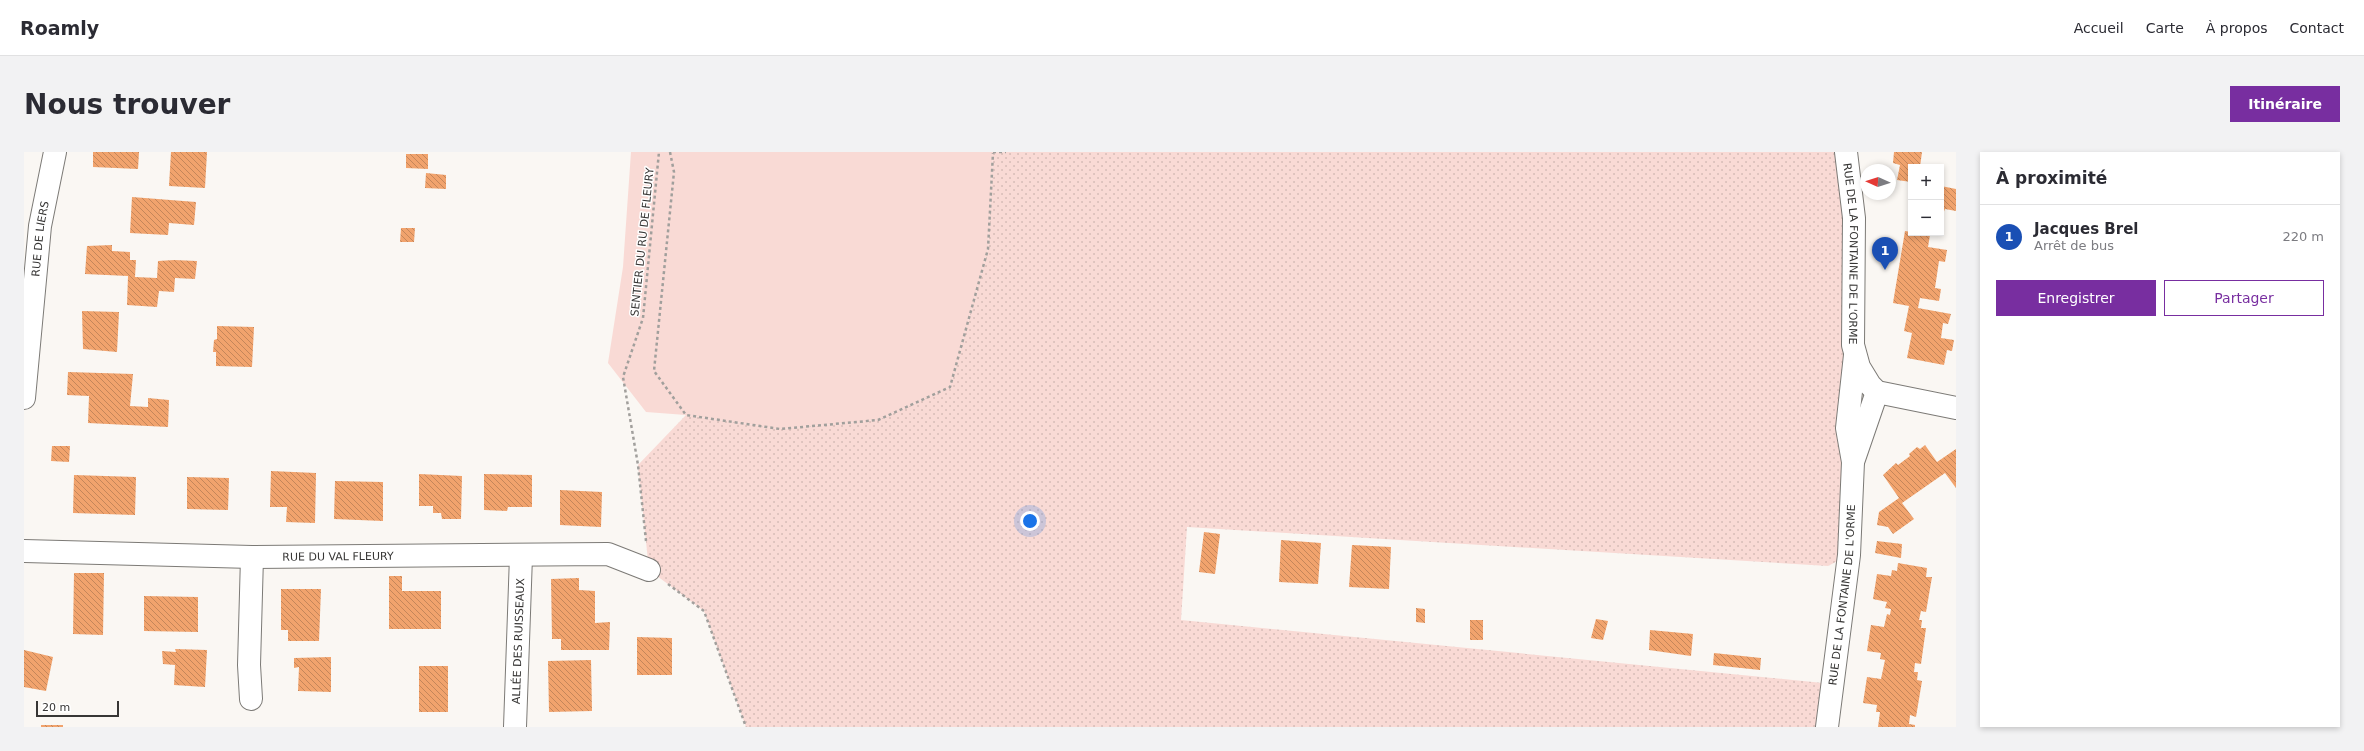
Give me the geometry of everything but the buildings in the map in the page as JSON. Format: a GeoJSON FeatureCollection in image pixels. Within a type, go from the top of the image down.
{"type":"FeatureCollection","features":[{"type":"Feature","properties":{"kind":"street","name":"RUE DE LIERS"},"geometry":{"type":"LineString","coordinates":[[24,398],[40,226],[55,152]]}},
{"type":"Feature","properties":{"kind":"street","name":"RUE DE LA FONTAINE DE L'ORME"},"geometry":{"type":"LineString","coordinates":[[1827,727],[1849,555],[1853,462],[1847,428],[1855,355],[1854,218],[1846,152]]}},
{"type":"Feature","properties":{"kind":"street","name":"RUE DE LA FONTAINE DE L'ORME"},"geometry":{"type":"LineString","coordinates":[[1853,462],[1877,392],[1864,378],[1855,355]]}},
{"type":"Feature","properties":{"kind":"street"},"geometry":{"type":"LineString","coordinates":[[1877,392],[1956,408]]}},
{"type":"Feature","properties":{"kind":"street","name":"RUE DU VAL FLEURY"},"geometry":{"type":"LineString","coordinates":[[24,551],[252,556],[521,556],[608,554],[649,570]]}},
{"type":"Feature","properties":{"kind":"street"},"geometry":{"type":"LineString","coordinates":[[251,699],[249,665],[252,556]]}},
{"type":"Feature","properties":{"kind":"street","name":"ALLÉE DES RUISSEAUX"},"geometry":{"type":"LineString","coordinates":[[515,727],[521,556]]}},
{"type":"Feature","properties":{"kind":"path","name":"SENTIER DU RU DE FLEURY"},"geometry":{"type":"LineString","coordinates":[[649,570],[638,466],[623,376],[643,318],[659,152]]}},
{"type":"Feature","properties":{"kind":"path"},"geometry":{"type":"LineString","coordinates":[[670,152],[674,172],[654,371],[686,415],[780,429],[878,420],[950,387],[988,249],[993,153],[1006,152]]}},
{"type":"Feature","properties":{"kind":"path"},"geometry":{"type":"LineString","coordinates":[[649,570],[704,611],[746,727]]}},
{"type":"Feature","properties":{"kind":"shaded area"},"geometry":{"type":"Polygon","coordinates":[[[631,152],[1006,152],[993,153],[988,249],[950,387],[878,420],[780,429],[686,415],[646,412],[608,363],[623,267],[631,152]]]}},
{"type":"Feature","properties":{"kind":"shaded area"},"geometry":{"type":"Polygon","coordinates":[[[1846,152],[1849,555],[1828,566],[1187,527],[1181,620],[1833,684],[1827,727],[746,727],[704,611],[649,570],[638,465],[686,415],[780,429],[878,420],[950,387],[988,249],[993,153],[1846,152]]]}},
{"type":"Feature","properties":{"kind":"place","name":"Jacques Brel"},"geometry":{"type":"Point","coordinates":[1885,270]}}]}
